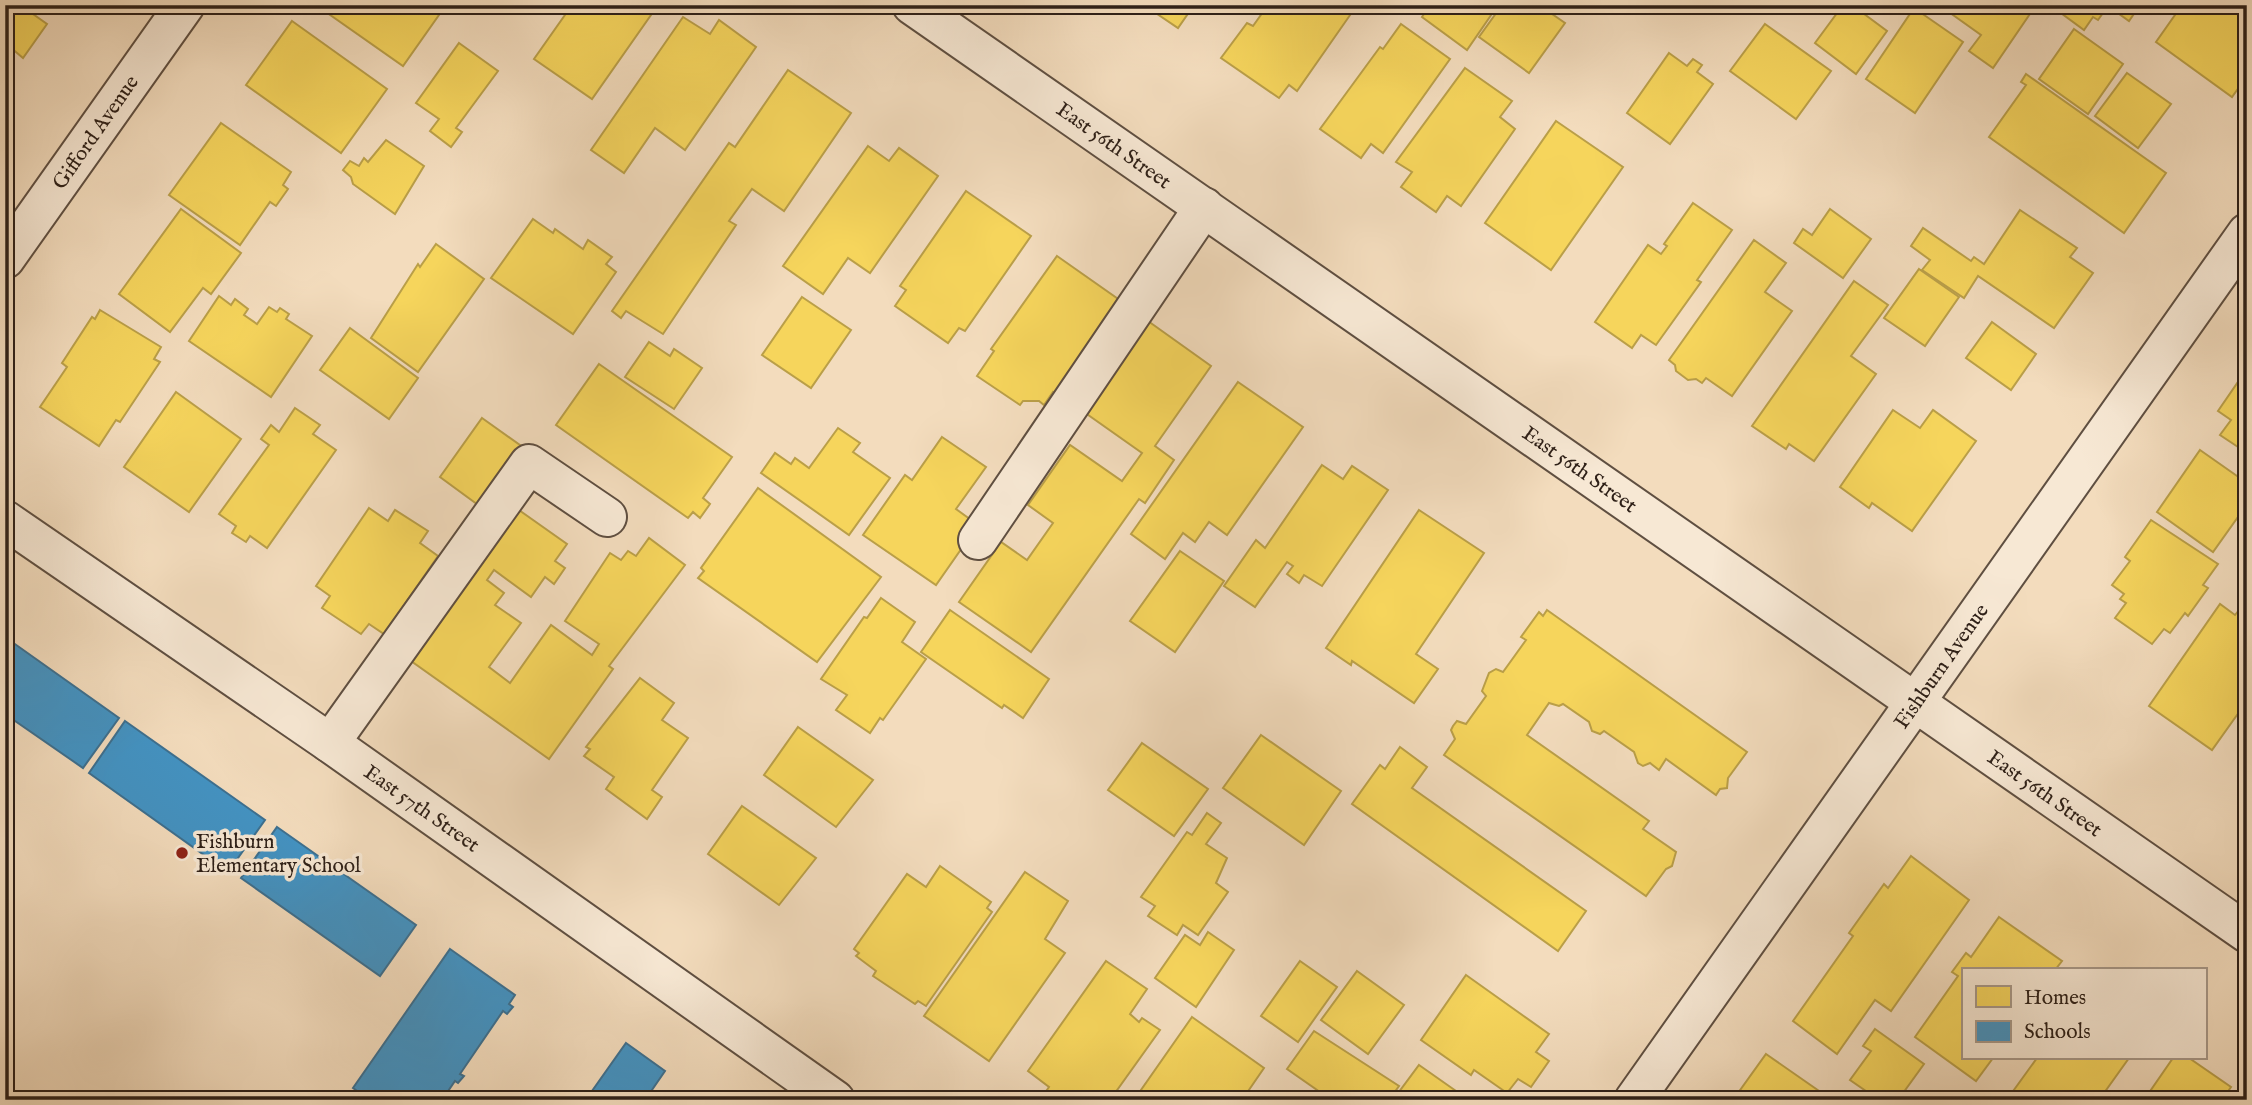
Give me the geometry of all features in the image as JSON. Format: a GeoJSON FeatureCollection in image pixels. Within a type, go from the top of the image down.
{"type":"FeatureCollection","features":[{"type":"Feature","properties":{"kind":"street","name":"Gifford Avenue"},"geometry":{"type":"LineString","coordinates":[[5,259],[185,5]]}},
{"type":"Feature","properties":{"kind":"street","name":"East 56th Street"},"geometry":{"type":"LineString","coordinates":[[912,5],[2247,933]]}},
{"type":"Feature","properties":{"kind":"street"},"geometry":{"type":"LineString","coordinates":[[978,540],[1204,207]]}},
{"type":"Feature","properties":{"kind":"street","name":"Fishburn Avenue"},"geometry":{"type":"LineString","coordinates":[[1634,1100],[2247,233]]}},
{"type":"Feature","properties":{"kind":"street"},"geometry":{"type":"LineString","coordinates":[[330,743],[529,464],[607,517]]}},
{"type":"Feature","properties":{"kind":"street","name":"East 57th Street"},"geometry":{"type":"LineString","coordinates":[[5,520],[330,743],[835,1100]]}},
{"type":"Feature","properties":{"kind":"building: Homes"},"geometry":{"type":"Polygon","coordinates":[[[5,5],[40,5],[33,14],[47,24],[23,58],[10,47],[5,54],[5,5]]]}},
{"type":"Feature","properties":{"kind":"building: Homes"},"geometry":{"type":"Polygon","coordinates":[[[316,5],[446,5],[403,66],[316,5]]]}},
{"type":"Feature","properties":{"kind":"building: Homes"},"geometry":{"type":"Polygon","coordinates":[[[572,5],[658,5],[592,99],[534,59],[572,5]]]}},
{"type":"Feature","properties":{"kind":"building: Homes"},"geometry":{"type":"Polygon","coordinates":[[[1144,5],[1194,5],[1178,28],[1144,5]]]}},
{"type":"Feature","properties":{"kind":"building: Homes"},"geometry":{"type":"Polygon","coordinates":[[[1268,5],[1349,5],[1355,8],[1297,91],[1289,85],[1279,98],[1221,58],[1247,23],[1253,26],[1268,5]]]}},
{"type":"Feature","properties":{"kind":"building: Homes"},"geometry":{"type":"Polygon","coordinates":[[[1430,5],[1498,5],[1467,50],[1422,17],[1430,5]]]}},
{"type":"Feature","properties":{"kind":"building: Homes"},"geometry":{"type":"Polygon","coordinates":[[[1502,5],[1539,5],[1565,23],[1529,73],[1479,37],[1502,5]]]}},
{"type":"Feature","properties":{"kind":"building: Homes"},"geometry":{"type":"Polygon","coordinates":[[[1843,5],[1852,5],[1887,31],[1856,74],[1815,43],[1843,5]]]}},
{"type":"Feature","properties":{"kind":"building: Homes"},"geometry":{"type":"Polygon","coordinates":[[[1939,5],[2036,5],[1993,68],[1969,51],[1981,35],[1939,5]]]}},
{"type":"Feature","properties":{"kind":"building: Homes"},"geometry":{"type":"Polygon","coordinates":[[[2050,5],[2140,5],[2129,21],[2108,6],[2098,20],[2093,17],[2084,30],[2050,5]]]}},
{"type":"Feature","properties":{"kind":"building: Homes"},"geometry":{"type":"Polygon","coordinates":[[[2182,5],[2247,5],[2247,76],[2232,97],[2156,42],[2182,5]]]}},
{"type":"Feature","properties":{"kind":"building: Homes"},"geometry":{"type":"Polygon","coordinates":[[[1914,8],[1963,42],[1915,113],[1866,79],[1914,8]]]}},
{"type":"Feature","properties":{"kind":"building: Homes"},"geometry":{"type":"Polygon","coordinates":[[[683,17],[710,34],[719,20],[756,47],[685,150],[655,128],[624,173],[591,150],[683,17]]]}},
{"type":"Feature","properties":{"kind":"building: Homes"},"geometry":{"type":"Polygon","coordinates":[[[292,21],[387,89],[341,153],[246,85],[292,21]]]}},
{"type":"Feature","properties":{"kind":"building: Homes"},"geometry":{"type":"Polygon","coordinates":[[[1401,24],[1450,59],[1383,153],[1371,144],[1361,158],[1320,129],[1380,47],[1383,49],[1401,24]]]}},
{"type":"Feature","properties":{"kind":"building: Homes"},"geometry":{"type":"Polygon","coordinates":[[[1765,24],[1831,71],[1796,119],[1730,71],[1765,24]]]}},
{"type":"Feature","properties":{"kind":"building: Homes"},"geometry":{"type":"Polygon","coordinates":[[[2074,29],[2123,64],[2088,114],[2039,79],[2074,29]]]}},
{"type":"Feature","properties":{"kind":"building: Homes"},"geometry":{"type":"Polygon","coordinates":[[[459,43],[498,71],[456,128],[462,132],[451,147],[430,131],[439,119],[416,103],[459,43]]]}},
{"type":"Feature","properties":{"kind":"building: Homes"},"geometry":{"type":"Polygon","coordinates":[[[1669,53],[1687,66],[1693,59],[1702,65],[1697,72],[1713,84],[1670,144],[1627,113],[1669,53]]]}},
{"type":"Feature","properties":{"kind":"building: Homes"},"geometry":{"type":"Polygon","coordinates":[[[1465,68],[1512,101],[1500,117],[1515,129],[1461,206],[1447,196],[1436,212],[1401,187],[1412,172],[1396,162],[1465,68]]]}},
{"type":"Feature","properties":{"kind":"building: Homes"},"geometry":{"type":"Polygon","coordinates":[[[788,70],[851,113],[784,211],[752,189],[729,221],[736,225],[663,334],[626,311],[621,318],[612,311],[729,143],[735,147],[788,70]]]}},
{"type":"Feature","properties":{"kind":"building: Homes"},"geometry":{"type":"Polygon","coordinates":[[[2127,73],[2171,104],[2138,148],[2095,116],[2127,73]]]}},
{"type":"Feature","properties":{"kind":"building: Homes"},"geometry":{"type":"Polygon","coordinates":[[[2026,74],[2166,173],[2124,233],[1989,137],[2026,85],[2021,82],[2026,74]]]}},
{"type":"Feature","properties":{"kind":"building: Homes"},"geometry":{"type":"Polygon","coordinates":[[[1556,121],[1623,167],[1551,270],[1485,223],[1556,121]]]}},
{"type":"Feature","properties":{"kind":"building: Homes"},"geometry":{"type":"Polygon","coordinates":[[[221,123],[291,172],[283,185],[288,189],[276,206],[270,202],[240,245],[169,195],[221,123]]]}},
{"type":"Feature","properties":{"kind":"building: Homes"},"geometry":{"type":"Polygon","coordinates":[[[386,140],[424,166],[395,214],[353,184],[351,177],[343,170],[350,161],[359,166],[364,158],[368,162],[386,140]]]}},
{"type":"Feature","properties":{"kind":"building: Homes"},"geometry":{"type":"Polygon","coordinates":[[[868,146],[889,161],[899,148],[938,176],[870,273],[848,258],[823,294],[783,266],[868,146]]]}},
{"type":"Feature","properties":{"kind":"building: Homes"},"geometry":{"type":"Polygon","coordinates":[[[966,191],[1031,236],[965,331],[959,328],[948,343],[895,306],[906,290],[900,286],[966,191]]]}},
{"type":"Feature","properties":{"kind":"building: Homes"},"geometry":{"type":"Polygon","coordinates":[[[1693,203],[1732,230],[1697,280],[1701,282],[1656,345],[1641,335],[1632,348],[1595,322],[1648,245],[1661,254],[1667,246],[1664,244],[1693,203]]]}},
{"type":"Feature","properties":{"kind":"building: Homes"},"geometry":{"type":"Polygon","coordinates":[[[181,209],[241,253],[211,294],[203,288],[170,332],[119,294],[181,209]]]}},
{"type":"Feature","properties":{"kind":"building: Homes"},"geometry":{"type":"Polygon","coordinates":[[[1830,209],[1871,239],[1843,278],[1794,243],[1803,229],[1812,235],[1830,209]]]}},
{"type":"Feature","properties":{"kind":"building: Homes"},"geometry":{"type":"Polygon","coordinates":[[[2020,210],[2077,248],[2070,257],[2093,273],[2054,328],[1978,276],[1964,298],[1922,270],[1930,260],[1911,246],[1923,228],[1971,261],[1974,257],[1984,264],[2020,210]]]}},
{"type":"Feature","properties":{"kind":"building: Homes"},"geometry":{"type":"Polygon","coordinates":[[[533,219],[553,233],[555,229],[583,249],[588,240],[612,257],[606,264],[616,272],[573,334],[491,278],[533,219]]]}},
{"type":"Feature","properties":{"kind":"building: Homes"},"geometry":{"type":"Polygon","coordinates":[[[1754,240],[1786,263],[1765,292],[1792,311],[1732,396],[1706,378],[1702,383],[1696,379],[1688,380],[1676,371],[1675,365],[1669,360],[1754,240]]]}},
{"type":"Feature","properties":{"kind":"building: Homes"},"geometry":{"type":"Polygon","coordinates":[[[436,244],[484,279],[418,372],[371,338],[418,264],[420,267],[436,244]]]}},
{"type":"Feature","properties":{"kind":"building: Homes"},"geometry":{"type":"Polygon","coordinates":[[[1057,256],[1121,301],[1056,394],[1053,392],[1044,405],[1039,401],[1023,401],[1020,405],[977,376],[994,351],[991,349],[1057,256]]]}},
{"type":"Feature","properties":{"kind":"building: Homes"},"geometry":{"type":"Polygon","coordinates":[[[1919,269],[1959,297],[1925,346],[1884,318],[1919,269]]]}},
{"type":"Feature","properties":{"kind":"building: Homes"},"geometry":{"type":"Polygon","coordinates":[[[1854,281],[1888,305],[1851,356],[1876,374],[1814,461],[1789,444],[1786,449],[1752,426],[1854,281]]]}},
{"type":"Feature","properties":{"kind":"building: Homes"},"geometry":{"type":"Polygon","coordinates":[[[219,296],[231,305],[235,299],[248,309],[244,315],[257,324],[269,307],[277,312],[280,308],[289,314],[286,319],[312,336],[271,397],[189,341],[219,296]]]}},
{"type":"Feature","properties":{"kind":"building: Homes"},"geometry":{"type":"Polygon","coordinates":[[[802,297],[851,330],[811,388],[762,355],[802,297]]]}},
{"type":"Feature","properties":{"kind":"building: Homes"},"geometry":{"type":"Polygon","coordinates":[[[100,310],[161,347],[154,359],[160,362],[120,422],[116,420],[99,446],[40,407],[67,367],[62,363],[92,317],[95,319],[100,310]]]}},
{"type":"Feature","properties":{"kind":"building: Homes"},"geometry":{"type":"Polygon","coordinates":[[[1148,321],[1211,366],[1155,446],[1174,460],[1145,503],[1139,499],[1031,652],[959,602],[1001,542],[1027,560],[1053,523],[1028,505],[1070,445],[1122,481],[1142,453],[1084,412],[1148,321]]]}},
{"type":"Feature","properties":{"kind":"building: Homes"},"geometry":{"type":"Polygon","coordinates":[[[1992,322],[2036,354],[2011,390],[1966,358],[1992,322]]]}},
{"type":"Feature","properties":{"kind":"building: Homes"},"geometry":{"type":"Polygon","coordinates":[[[350,328],[418,378],[389,419],[320,370],[350,328]]]}},
{"type":"Feature","properties":{"kind":"building: Homes"},"geometry":{"type":"Polygon","coordinates":[[[649,342],[670,356],[674,349],[702,368],[674,409],[625,377],[649,342]]]}},
{"type":"Feature","properties":{"kind":"building: Homes"},"geometry":{"type":"Polygon","coordinates":[[[599,364],[732,457],[703,498],[710,504],[700,518],[693,512],[688,518],[556,425],[599,364]]]}},
{"type":"Feature","properties":{"kind":"building: Homes"},"geometry":{"type":"Polygon","coordinates":[[[2240,379],[2247,384],[2247,453],[2220,435],[2231,420],[2218,411],[2240,379]]]}},
{"type":"Feature","properties":{"kind":"building: Homes"},"geometry":{"type":"Polygon","coordinates":[[[1238,382],[1303,427],[1227,535],[1209,522],[1195,542],[1183,533],[1165,559],[1131,534],[1238,382]]]}},
{"type":"Feature","properties":{"kind":"building: Homes"},"geometry":{"type":"Polygon","coordinates":[[[176,392],[241,439],[189,512],[124,467],[176,392]]]}},
{"type":"Feature","properties":{"kind":"building: Homes"},"geometry":{"type":"Polygon","coordinates":[[[295,408],[320,425],[313,434],[336,450],[267,548],[250,536],[246,542],[232,533],[236,526],[219,514],[269,445],[261,439],[271,425],[279,432],[295,408]]]}},
{"type":"Feature","properties":{"kind":"building: Homes"},"geometry":{"type":"Polygon","coordinates":[[[1893,410],[1920,428],[1933,410],[1976,441],[1912,531],[1872,503],[1869,508],[1840,487],[1893,410]]]}},
{"type":"Feature","properties":{"kind":"building: Homes"},"geometry":{"type":"Polygon","coordinates":[[[482,418],[527,450],[485,510],[440,477],[482,418]]]}},
{"type":"Feature","properties":{"kind":"building: Homes"},"geometry":{"type":"Polygon","coordinates":[[[838,428],[860,443],[853,452],[890,478],[849,535],[761,473],[775,453],[791,464],[795,458],[809,468],[838,428]]]}},
{"type":"Feature","properties":{"kind":"building: Homes"},"geometry":{"type":"Polygon","coordinates":[[[942,437],[986,467],[956,509],[978,525],[936,585],[863,535],[905,475],[912,480],[942,437]]]}},
{"type":"Feature","properties":{"kind":"building: Homes"},"geometry":{"type":"Polygon","coordinates":[[[2200,450],[2247,483],[2247,524],[2238,517],[2213,552],[2157,512],[2200,450]]]}},
{"type":"Feature","properties":{"kind":"building: Homes"},"geometry":{"type":"Polygon","coordinates":[[[1322,465],[1343,479],[1352,466],[1388,490],[1322,586],[1304,575],[1299,583],[1287,574],[1293,566],[1287,562],[1255,607],[1224,586],[1256,540],[1265,548],[1322,465]]]}},
{"type":"Feature","properties":{"kind":"building: Homes"},"geometry":{"type":"Polygon","coordinates":[[[758,488],[881,577],[817,662],[698,578],[704,571],[701,568],[758,488]]]}},
{"type":"Feature","properties":{"kind":"building: Homes"},"geometry":{"type":"Polygon","coordinates":[[[369,508],[388,521],[395,510],[428,531],[420,543],[438,556],[384,634],[369,624],[361,634],[322,608],[330,596],[316,586],[369,508]]]}},
{"type":"Feature","properties":{"kind":"building: Homes"},"geometry":{"type":"Polygon","coordinates":[[[516,508],[567,544],[555,561],[565,568],[554,584],[545,577],[531,597],[494,570],[487,580],[504,593],[495,605],[521,623],[489,667],[510,683],[551,625],[592,655],[599,644],[565,621],[610,553],[621,560],[628,551],[636,556],[649,538],[685,565],[609,666],[613,669],[549,759],[404,656],[516,508]]]}},
{"type":"Feature","properties":{"kind":"building: Homes"},"geometry":{"type":"Polygon","coordinates":[[[1419,510],[1484,553],[1416,654],[1438,669],[1414,703],[1352,661],[1351,665],[1326,648],[1419,510]]]}},
{"type":"Feature","properties":{"kind":"building: Homes"},"geometry":{"type":"Polygon","coordinates":[[[2151,520],[2218,564],[2203,585],[2208,588],[2188,616],[2185,613],[2170,633],[2164,629],[2152,644],[2115,618],[2126,603],[2120,599],[2124,594],[2112,585],[2130,561],[2125,557],[2151,520]]]}},
{"type":"Feature","properties":{"kind":"building: Homes"},"geometry":{"type":"Polygon","coordinates":[[[1180,551],[1224,581],[1175,652],[1130,621],[1180,551]]]}},
{"type":"Feature","properties":{"kind":"building: Homes"},"geometry":{"type":"Polygon","coordinates":[[[881,598],[915,622],[902,642],[926,659],[883,720],[880,718],[870,733],[836,710],[847,695],[821,679],[864,617],[867,618],[881,598]]]}},
{"type":"Feature","properties":{"kind":"building: Homes"},"geometry":{"type":"Polygon","coordinates":[[[2247,600],[2247,701],[2212,750],[2149,706],[2220,604],[2235,615],[2247,600]]]}},
{"type":"Feature","properties":{"kind":"building: Homes"},"geometry":{"type":"Polygon","coordinates":[[[950,610],[1049,679],[1023,718],[1004,705],[1002,708],[921,652],[950,610]]]}},
{"type":"Feature","properties":{"kind":"building: Homes"},"geometry":{"type":"Polygon","coordinates":[[[1547,610],[1747,752],[1728,778],[1727,788],[1720,789],[1716,795],[1666,759],[1659,770],[1650,763],[1643,766],[1638,763],[1634,752],[1604,731],[1600,734],[1592,731],[1589,722],[1563,704],[1559,706],[1549,703],[1527,735],[1649,821],[1643,829],[1676,852],[1672,866],[1666,869],[1646,896],[1444,755],[1455,739],[1451,730],[1453,726],[1457,721],[1466,724],[1486,696],[1482,691],[1489,673],[1496,669],[1503,672],[1526,640],[1521,637],[1539,612],[1543,616],[1547,610]]]}},
{"type":"Feature","properties":{"kind":"building: Homes"},"geometry":{"type":"Polygon","coordinates":[[[640,678],[674,703],[662,720],[688,738],[652,790],[662,797],[647,819],[606,789],[614,777],[584,756],[590,749],[586,747],[640,678]]]}},
{"type":"Feature","properties":{"kind":"building: Homes"},"geometry":{"type":"Polygon","coordinates":[[[798,727],[873,780],[836,827],[764,775],[798,727]]]}},
{"type":"Feature","properties":{"kind":"building: Homes"},"geometry":{"type":"Polygon","coordinates":[[[1261,735],[1341,791],[1304,845],[1223,788],[1261,735]]]}},
{"type":"Feature","properties":{"kind":"building: Homes"},"geometry":{"type":"Polygon","coordinates":[[[1142,743],[1208,789],[1174,836],[1108,790],[1142,743]]]}},
{"type":"Feature","properties":{"kind":"building: Homes"},"geometry":{"type":"Polygon","coordinates":[[[1400,747],[1427,767],[1412,788],[1586,911],[1558,951],[1352,804],[1380,765],[1385,769],[1400,747]]]}},
{"type":"Feature","properties":{"kind":"building: Homes"},"geometry":{"type":"Polygon","coordinates":[[[742,806],[816,858],[779,905],[708,854],[742,806]]]}},
{"type":"Feature","properties":{"kind":"building: Homes"},"geometry":{"type":"Polygon","coordinates":[[[1207,813],[1221,823],[1206,844],[1227,858],[1216,883],[1228,892],[1198,935],[1183,925],[1177,935],[1148,916],[1155,906],[1141,897],[1187,832],[1192,835],[1207,813]]]}},
{"type":"Feature","properties":{"kind":"building: Homes"},"geometry":{"type":"Polygon","coordinates":[[[1911,856],[1969,900],[1891,1011],[1875,1000],[1837,1054],[1793,1021],[1853,936],[1849,933],[1884,884],[1888,888],[1911,856]]]}},
{"type":"Feature","properties":{"kind":"building: Homes"},"geometry":{"type":"Polygon","coordinates":[[[940,866],[991,902],[987,908],[992,912],[926,1006],[918,1001],[915,1004],[873,976],[876,971],[856,956],[859,953],[854,949],[907,874],[926,887],[940,866]]]}},
{"type":"Feature","properties":{"kind":"building: Homes"},"geometry":{"type":"Polygon","coordinates":[[[1025,872],[1068,901],[1045,939],[1065,953],[989,1061],[924,1016],[1025,872]]]}},
{"type":"Feature","properties":{"kind":"building: Homes"},"geometry":{"type":"Polygon","coordinates":[[[1999,917],[2062,961],[2057,968],[1962,968],[1962,1060],[1992,1060],[1976,1081],[1915,1037],[1958,976],[1952,972],[1966,953],[1971,957],[1999,917]]]}},
{"type":"Feature","properties":{"kind":"building: Homes"},"geometry":{"type":"Polygon","coordinates":[[[1208,932],[1234,950],[1196,1007],[1155,978],[1185,935],[1200,945],[1208,932]]]}},
{"type":"Feature","properties":{"kind":"building: Homes"},"geometry":{"type":"Polygon","coordinates":[[[1106,961],[1147,989],[1130,1014],[1139,1022],[1142,1018],[1160,1030],[1110,1100],[1046,1100],[1042,1097],[1049,1087],[1028,1071],[1106,961]]]}},
{"type":"Feature","properties":{"kind":"building: Homes"},"geometry":{"type":"Polygon","coordinates":[[[1300,961],[1337,987],[1298,1042],[1261,1016],[1300,961]]]}},
{"type":"Feature","properties":{"kind":"building: Homes"},"geometry":{"type":"Polygon","coordinates":[[[1357,971],[1404,1005],[1368,1054],[1321,1020],[1357,971]]]}},
{"type":"Feature","properties":{"kind":"building: Homes"},"geometry":{"type":"Polygon","coordinates":[[[1466,975],[1549,1034],[1536,1052],[1549,1061],[1531,1087],[1518,1079],[1507,1093],[1474,1070],[1471,1075],[1421,1040],[1466,975]]]}},
{"type":"Feature","properties":{"kind":"building: Homes"},"geometry":{"type":"Polygon","coordinates":[[[1192,1017],[1264,1068],[1242,1100],[1134,1100],[1192,1017]]]}},
{"type":"Feature","properties":{"kind":"building: Homes"},"geometry":{"type":"Polygon","coordinates":[[[1875,1029],[1924,1064],[1898,1100],[1879,1100],[1850,1080],[1871,1051],[1863,1046],[1875,1029]]]}},
{"type":"Feature","properties":{"kind":"building: Homes"},"geometry":{"type":"Polygon","coordinates":[[[1314,1031],[1399,1086],[1389,1100],[1331,1097],[1317,1100],[1312,1096],[1317,1090],[1287,1069],[1314,1031]]]}},
{"type":"Feature","properties":{"kind":"building: Homes"},"geometry":{"type":"Polygon","coordinates":[[[1766,1054],[1832,1100],[1733,1100],[1766,1054]]]}},
{"type":"Feature","properties":{"kind":"building: Homes"},"geometry":{"type":"Polygon","coordinates":[[[2036,1060],[2128,1060],[2099,1100],[2019,1100],[2011,1094],[2036,1060]]]}},
{"type":"Feature","properties":{"kind":"building: Homes"},"geometry":{"type":"Polygon","coordinates":[[[2172,1060],[2192,1060],[2231,1087],[2222,1100],[2144,1100],[2172,1060]]]}},
{"type":"Feature","properties":{"kind":"building: Homes"},"geometry":{"type":"Polygon","coordinates":[[[1419,1065],[1466,1098],[1465,1100],[1393,1100],[1419,1065]]]}},
{"type":"Feature","properties":{"kind":"building: Schools"},"geometry":{"type":"Polygon","coordinates":[[[5,637],[119,718],[83,768],[5,714],[5,637]]]}},
{"type":"Feature","properties":{"kind":"building: Schools"},"geometry":{"type":"Polygon","coordinates":[[[125,721],[265,820],[228,872],[89,773],[125,721]]]}},
{"type":"Feature","properties":{"kind":"building: Schools"},"geometry":{"type":"Polygon","coordinates":[[[277,827],[416,925],[380,976],[241,878],[277,827]]]}},
{"type":"Feature","properties":{"kind":"building: Schools"},"geometry":{"type":"Polygon","coordinates":[[[450,949],[515,995],[509,1004],[513,1007],[507,1014],[503,1011],[460,1074],[464,1076],[458,1083],[455,1081],[442,1100],[370,1100],[353,1088],[450,949]]]}},
{"type":"Feature","properties":{"kind":"building: Schools"},"geometry":{"type":"Polygon","coordinates":[[[626,1043],[665,1071],[645,1100],[604,1100],[592,1091],[626,1043]]]}},
{"type":"Feature","properties":{"kind":"place","name":"Fishburn Elementary School"},"geometry":{"type":"Point","coordinates":[182,853]}}]}
